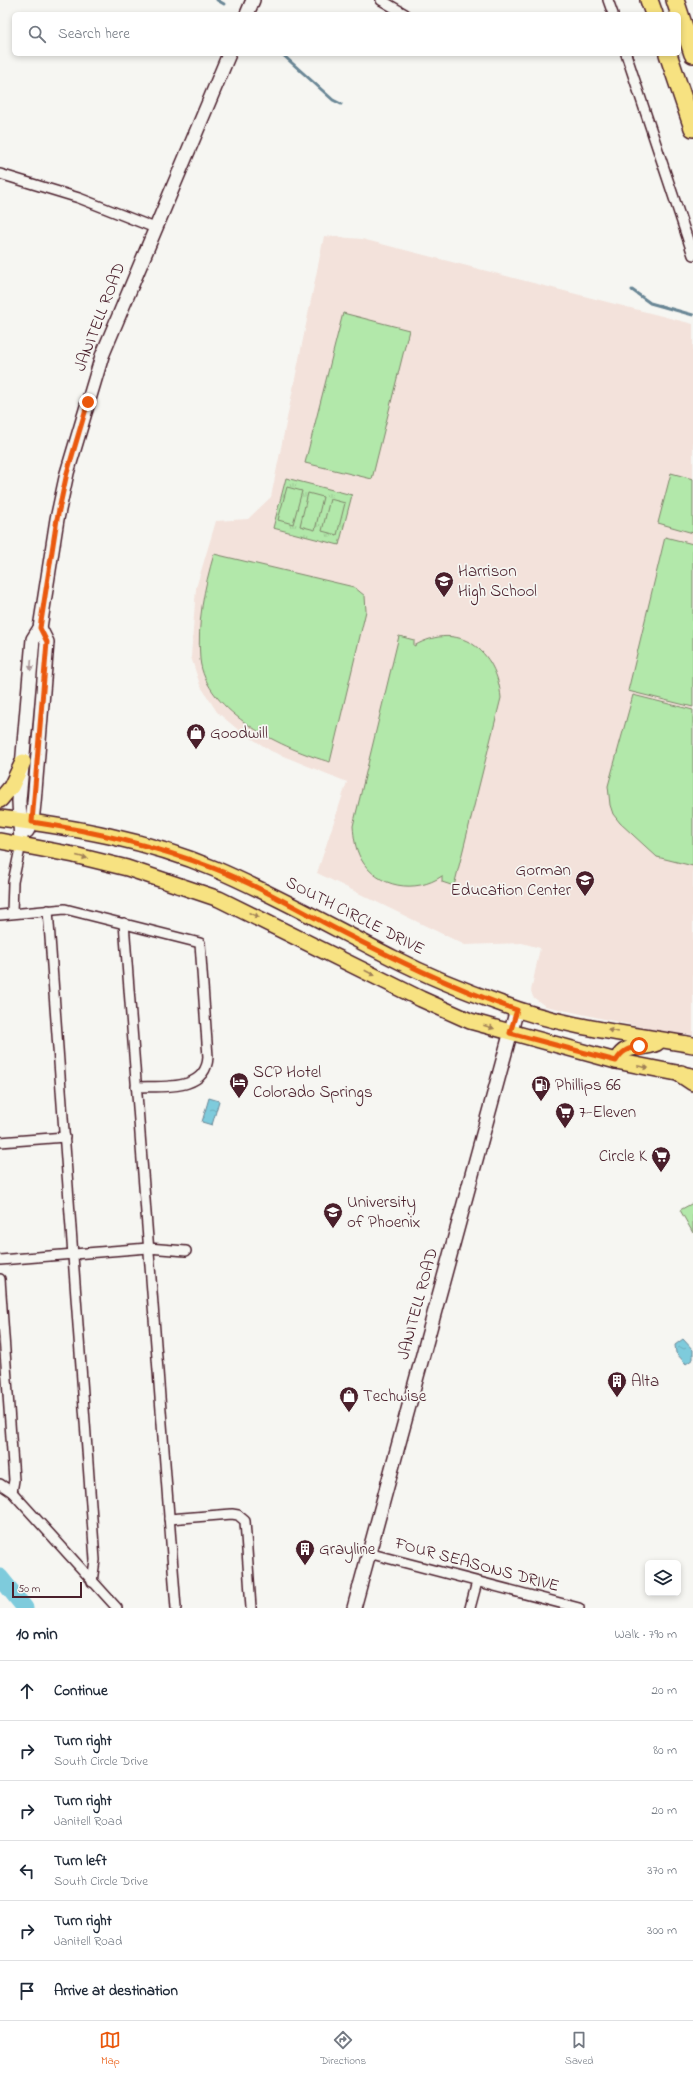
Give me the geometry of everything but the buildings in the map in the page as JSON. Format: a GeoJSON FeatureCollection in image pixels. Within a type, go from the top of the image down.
{"type":"FeatureCollection","features":[{"type":"Feature","properties":{"kind":"highway"},"geometry":{"type":"LineString","coordinates":[[649,0],[653,12]]}},
{"type":"Feature","properties":{"kind":"highway"},"geometry":{"type":"LineString","coordinates":[[675,0],[679,12]]}},
{"type":"Feature","properties":{"kind":"highway"},"geometry":{"type":"LineString","coordinates":[[681,18],[693,54]]}},
{"type":"Feature","properties":{"kind":"highway"},"geometry":{"type":"LineString","coordinates":[[669,56],[693,128]]}},
{"type":"Feature","properties":{"kind":"main road"},"geometry":{"type":"LineString","coordinates":[[0,800],[11,788],[23,762]]}},
{"type":"Feature","properties":{"kind":"main road","name":"SOUTH CIRCLE DRIVE"},"geometry":{"type":"LineString","coordinates":[[0,818],[25,821],[119,839],[157,849],[214,868],[264,891],[401,962],[517,1010],[564,1022],[693,1045]]}},
{"type":"Feature","properties":{"kind":"main road"},"geometry":{"type":"LineString","coordinates":[[0,841],[21,844],[127,868],[219,899],[450,1013],[510,1033],[616,1061],[689,1078]]}},
{"type":"Feature","properties":{"kind":"main road"},"geometry":{"type":"LineString","coordinates":[[616,1061],[620,1054],[626,1049],[651,1046],[663,1040]]}},
{"type":"Feature","properties":{"kind":"street"},"geometry":{"type":"LineString","coordinates":[[248,12],[253,0]]}},
{"type":"Feature","properties":{"kind":"street"},"geometry":{"type":"LineString","coordinates":[[381,0],[402,12]]}},
{"type":"Feature","properties":{"kind":"street"},"geometry":{"type":"LineString","coordinates":[[608,0],[612,12]]}},
{"type":"Feature","properties":{"kind":"street","name":"JANITELL ROAD"},"geometry":{"type":"LineString","coordinates":[[25,821],[23,762],[33,639],[40,628],[57,519],[78,435],[102,356],[154,228],[228,56]]}},
{"type":"Feature","properties":{"kind":"street"},"geometry":{"type":"LineString","coordinates":[[627,56],[693,255]]}},
{"type":"Feature","properties":{"kind":"street"},"geometry":{"type":"LineString","coordinates":[[0,174],[79,198],[154,228]]}},
{"type":"Feature","properties":{"kind":"street","name":"JANITELL ROAD"},"geometry":{"type":"LineString","coordinates":[[12,914],[13,882],[25,821],[47,642],[40,628]]}},
{"type":"Feature","properties":{"kind":"street"},"geometry":{"type":"LineString","coordinates":[[0,915],[65,908],[200,943],[208,1057],[205,1072],[193,1082],[184,1084],[136,1087]]}},
{"type":"Feature","properties":{"kind":"street"},"geometry":{"type":"LineString","coordinates":[[48,910],[94,1560],[92,1582]]}},
{"type":"Feature","properties":{"kind":"street"},"geometry":{"type":"LineString","coordinates":[[124,923],[176,1608]]}},
{"type":"Feature","properties":{"kind":"street","name":"JANITELL ROAD"},"geometry":{"type":"LineString","coordinates":[[354,1608],[517,1010]]}},
{"type":"Feature","properties":{"kind":"street"},"geometry":{"type":"LineString","coordinates":[[0,1142],[65,1137]]}},
{"type":"Feature","properties":{"kind":"street"},"geometry":{"type":"LineString","coordinates":[[0,1260],[148,1248],[186,1251]]}},
{"type":"Feature","properties":{"kind":"street"},"geometry":{"type":"LineString","coordinates":[[0,1278],[14,1480],[12,1492]]}},
{"type":"Feature","properties":{"kind":"street"},"geometry":{"type":"LineString","coordinates":[[0,1484],[12,1492],[117,1608]]}},
{"type":"Feature","properties":{"kind":"street"},"geometry":{"type":"LineString","coordinates":[[169,1519],[232,1514],[242,1518],[245,1521],[251,1608]]}},
{"type":"Feature","properties":{"kind":"street","name":"FOUR SEASONS DRIVE"},"geometry":{"type":"LineString","coordinates":[[368,1553],[579,1608]]}},
{"type":"Feature","properties":{"kind":"street"},"geometry":{"type":"LineString","coordinates":[[470,1608],[477,1582]]}},
{"type":"Feature","properties":{"kind":"shaded area","name":"Harrison High School"},"geometry":{"type":"Polygon","coordinates":[[[324,236],[362,239],[693,324],[693,1035],[659,1031],[545,1006],[533,997],[531,991],[540,948],[522,943],[465,945],[317,873],[347,782],[271,751],[236,728],[217,712],[200,685],[191,657],[196,588],[216,521],[248,519],[271,497],[324,236]]]}},
{"type":"Feature","properties":{"kind":"green space"},"geometry":{"type":"Polygon","coordinates":[[[343,313],[409,330],[372,479],[305,463],[343,313]]]}},
{"type":"Feature","properties":{"kind":"green space"},"geometry":{"type":"Polygon","coordinates":[[[671,473],[693,479],[693,533],[658,523],[671,473]]]}},
{"type":"Feature","properties":{"kind":"green space"},"geometry":{"type":"Polygon","coordinates":[[[286,478],[352,495],[339,545],[273,528],[286,478]]]}},
{"type":"Feature","properties":{"kind":"green space"},"geometry":{"type":"Polygon","coordinates":[[[287,487],[302,491],[293,524],[278,520],[287,487]]]}},
{"type":"Feature","properties":{"kind":"green space"},"geometry":{"type":"Polygon","coordinates":[[[308,493],[323,497],[315,530],[300,526],[308,493]]]}},
{"type":"Feature","properties":{"kind":"green space"},"geometry":{"type":"Polygon","coordinates":[[[330,499],[345,503],[337,535],[322,531],[330,499]]]}},
{"type":"Feature","properties":{"kind":"green space"},"geometry":{"type":"Polygon","coordinates":[[[665,537],[693,544],[693,707],[628,691],[665,537]]]}},
{"type":"Feature","properties":{"kind":"green space"},"geometry":{"type":"Polygon","coordinates":[[[214,554],[354,587],[365,596],[366,611],[330,762],[292,748],[250,726],[232,712],[216,696],[205,678],[200,659],[200,619],[204,593],[214,554]]]}},
{"type":"Feature","properties":{"kind":"green space"},"geometry":{"type":"Polygon","coordinates":[[[399,636],[414,640],[414,646],[430,639],[446,636],[460,638],[473,644],[484,654],[492,666],[498,681],[501,698],[454,886],[442,882],[442,876],[432,882],[421,885],[409,886],[387,882],[368,869],[357,851],[355,843],[353,826],[399,636]]]}},
{"type":"Feature","properties":{"kind":"green space"},"geometry":{"type":"Polygon","coordinates":[[[633,695],[693,710],[693,866],[657,857],[620,823],[613,814],[610,805],[608,786],[633,695]]]}},
{"type":"Feature","properties":{"kind":"green space"},"geometry":{"type":"Polygon","coordinates":[[[693,1203],[693,1233],[680,1210],[693,1203]]]}},
{"type":"Feature","properties":{"kind":"water"},"geometry":{"type":"Polygon","coordinates":[[[209,1098],[219,1101],[212,1125],[202,1122],[209,1098]]]}},
{"type":"Feature","properties":{"kind":"water"},"geometry":{"type":"Polygon","coordinates":[[[683,1339],[693,1350],[693,1359],[686,1364],[676,1353],[675,1345],[683,1339]]]}},
{"type":"Feature","properties":{"kind":"waterway"},"geometry":{"type":"LineString","coordinates":[[217,0],[224,4]]}},
{"type":"Feature","properties":{"kind":"waterway"},"geometry":{"type":"LineString","coordinates":[[284,56],[333,100],[341,104]]}},
{"type":"Feature","properties":{"kind":"waterway"},"geometry":{"type":"LineString","coordinates":[[632,290],[650,303],[693,315]]}},
{"type":"Feature","properties":{"kind":"waterway"},"geometry":{"type":"LineString","coordinates":[[0,1577],[25,1608]]}},
{"type":"Feature","properties":{"kind":"place","name":"Harrison High School"},"geometry":{"type":"Point","coordinates":[444,598]}},
{"type":"Feature","properties":{"kind":"place","name":"Goodwill"},"geometry":{"type":"Point","coordinates":[196,750]}},
{"type":"Feature","properties":{"kind":"place","name":"Gorman Education Center"},"geometry":{"type":"Point","coordinates":[585,897]}},
{"type":"Feature","properties":{"kind":"place","name":"SCP Hotel Colorado Springs"},"geometry":{"type":"Point","coordinates":[239,1099]}},
{"type":"Feature","properties":{"kind":"place","name":"Phillips 66"},"geometry":{"type":"Point","coordinates":[541,1102]}},
{"type":"Feature","properties":{"kind":"place","name":"7-Eleven"},"geometry":{"type":"Point","coordinates":[565,1129]}},
{"type":"Feature","properties":{"kind":"place","name":"Circle K"},"geometry":{"type":"Point","coordinates":[661,1173]}},
{"type":"Feature","properties":{"kind":"place","name":"University of Phoenix"},"geometry":{"type":"Point","coordinates":[333,1229]}},
{"type":"Feature","properties":{"kind":"place","name":"Alta"},"geometry":{"type":"Point","coordinates":[617,1398]}},
{"type":"Feature","properties":{"kind":"place","name":"Techwise"},"geometry":{"type":"Point","coordinates":[349,1413]}},
{"type":"Feature","properties":{"kind":"place","name":"Grayline"},"geometry":{"type":"Point","coordinates":[305,1566]}},
{"type":"Feature","properties":{"kind":"route"},"geometry":{"type":"LineString","coordinates":[[88,402],[67,473],[57,519],[40,628],[47,642],[32,822],[119,839],[180,856],[214,868],[264,891],[395,959],[440,980],[517,1010],[510,1033],[616,1061],[620,1054],[626,1049],[639,1046]]}}]}
